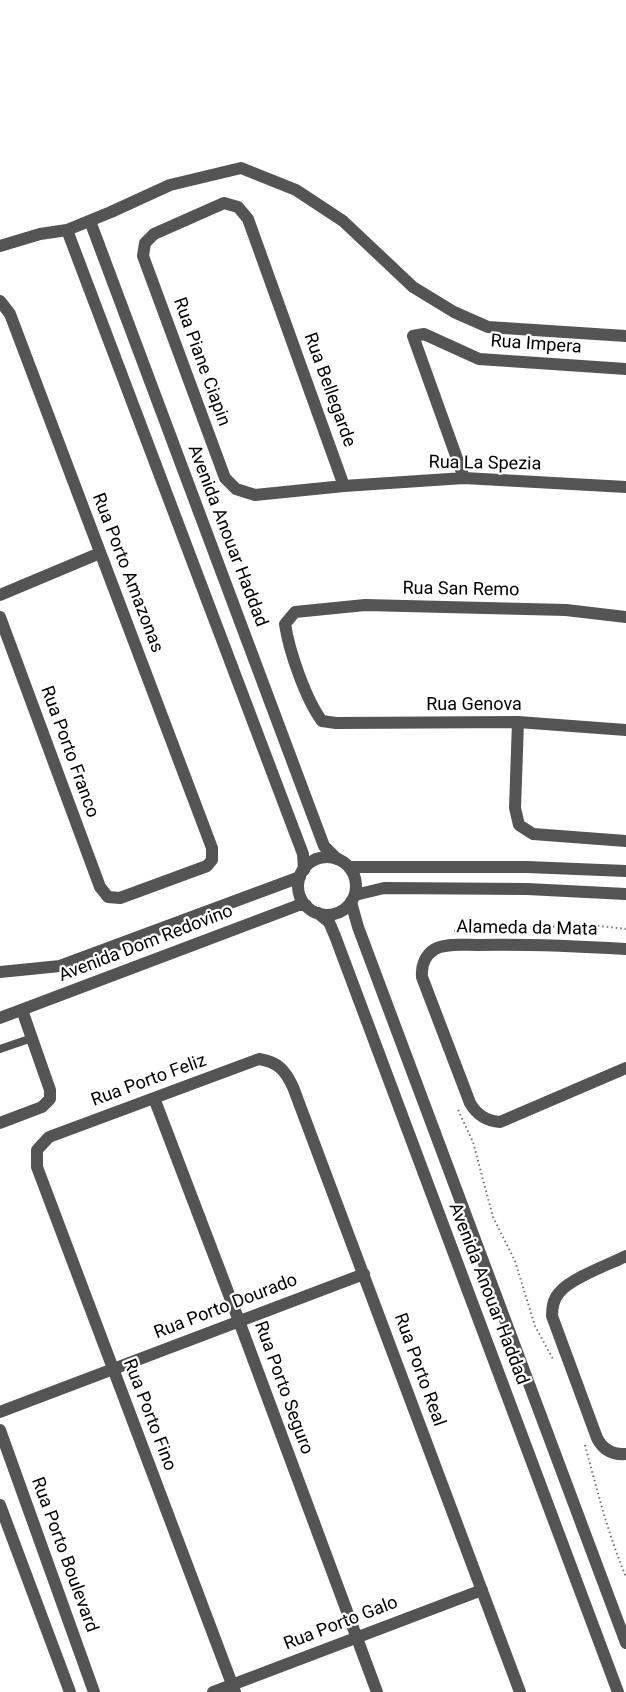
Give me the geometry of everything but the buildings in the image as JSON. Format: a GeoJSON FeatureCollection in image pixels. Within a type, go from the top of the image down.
{"type":"FeatureCollection","features":[{"type":"Feature","properties":{"kind":"street"},"geometry":{"type":"LineString","coordinates":[[0,246],[40,234],[67,230],[170,185],[241,168],[296,190],[343,221],[413,287],[463,316],[488,327],[626,336]]}},
{"type":"Feature","properties":{"kind":"street","name":"Rua Piane Ciapin"},"geometry":{"type":"LineString","coordinates":[[238,207],[224,203],[154,234],[145,243],[142,256],[225,478],[236,489],[255,495],[344,486]]}},
{"type":"Feature","properties":{"kind":"street","name":"Rua Bellegarde"},"geometry":{"type":"LineString","coordinates":[[238,207],[248,219],[344,486]]}},
{"type":"Feature","properties":{"kind":"street","name":"Avenida Anouar Haddad"},"geometry":{"type":"LineString","coordinates":[[90,221],[324,846],[337,859]]}},
{"type":"Feature","properties":{"kind":"street"},"geometry":{"type":"LineString","coordinates":[[67,230],[303,854],[299,891],[306,905],[318,913],[333,914],[340,912],[353,898],[384,888],[527,889],[626,894]]}},
{"type":"Feature","properties":{"kind":"street","name":"Rua Porto Amazonas"},"geometry":{"type":"LineString","coordinates":[[0,301],[10,314],[212,848],[212,860],[207,866],[120,898],[108,897]]}},
{"type":"Feature","properties":{"kind":"street","name":"Rua Impera"},"geometry":{"type":"LineString","coordinates":[[464,478],[413,336],[424,334],[479,359],[626,369]]}},
{"type":"Feature","properties":{"kind":"street","name":"Rua La Spezia"},"geometry":{"type":"LineString","coordinates":[[344,486],[464,478],[626,487]]}},
{"type":"Feature","properties":{"kind":"street"},"geometry":{"type":"LineString","coordinates":[[0,595],[99,553]]}},
{"type":"Feature","properties":{"kind":"street","name":"Rua San Remo"},"geometry":{"type":"LineString","coordinates":[[322,721],[313,710],[287,638],[285,624],[295,612],[365,605],[566,610],[626,617]]}},
{"type":"Feature","properties":{"kind":"street","name":"Rua Porto Franco"},"geometry":{"type":"LineString","coordinates":[[0,617],[100,887],[108,897]]}},
{"type":"Feature","properties":{"kind":"street","name":"Rua Genova"},"geometry":{"type":"LineString","coordinates":[[322,721],[336,723],[518,722],[626,730]]}},
{"type":"Feature","properties":{"kind":"street"},"geometry":{"type":"LineString","coordinates":[[518,722],[515,808],[519,825],[534,834],[626,841]]}},
{"type":"Feature","properties":{"kind":"street"},"geometry":{"type":"LineString","coordinates":[[337,859],[349,867],[356,880],[353,898]]}},
{"type":"Feature","properties":{"kind":"street","name":"Avenida Dom Redovino"},"geometry":{"type":"LineString","coordinates":[[0,972],[60,966],[302,873],[315,860],[337,859]]}},
{"type":"Feature","properties":{"kind":"street"},"geometry":{"type":"LineString","coordinates":[[349,867],[383,865],[527,867],[626,871]]}},
{"type":"Feature","properties":{"kind":"street","name":"Avenida Anouar Haddad"},"geometry":{"type":"LineString","coordinates":[[353,898],[358,927],[626,1643]]}},
{"type":"Feature","properties":{"kind":"street","name":"Avenida Dom Redovino"},"geometry":{"type":"LineString","coordinates":[[0,1018],[299,905],[306,905]]}},
{"type":"Feature","properties":{"kind":"street","name":"Avenida Anouar Haddad"},"geometry":{"type":"LineString","coordinates":[[318,913],[328,922],[335,936],[618,1692]]}},
{"type":"Feature","properties":{"kind":"street","name":"Alameda da Mata"},"geometry":{"type":"LineString","coordinates":[[626,949],[513,945],[440,947],[429,954],[423,965],[422,977],[470,1103],[474,1110],[486,1119],[500,1122],[626,1068]]}},
{"type":"Feature","properties":{"kind":"street"},"geometry":{"type":"LineString","coordinates":[[0,1123],[42,1107],[50,1099],[50,1090],[22,1010]]}},
{"type":"Feature","properties":{"kind":"street","name":"Rua Porto Feliz"},"geometry":{"type":"LineString","coordinates":[[37,1150],[48,1137],[259,1059],[277,1064]]}},
{"type":"Feature","properties":{"kind":"street","name":"Rua Porto Real"},"geometry":{"type":"LineString","coordinates":[[277,1064],[285,1071],[293,1087],[520,1692]]}},
{"type":"Feature","properties":{"kind":"street","name":"Rua Porto Seguro"},"geometry":{"type":"LineString","coordinates":[[154,1098],[377,1692]]}},
{"type":"Feature","properties":{"kind":"street","name":"Rua Porto Fino"},"geometry":{"type":"LineString","coordinates":[[37,1150],[37,1167],[233,1688]]}},
{"type":"Feature","properties":{"kind":"street"},"geometry":{"type":"LineString","coordinates":[[626,1256],[564,1287],[555,1299],[552,1316],[597,1438],[610,1452],[626,1454]]}},
{"type":"Feature","properties":{"kind":"street","name":"Rua Porto Dourado"},"geometry":{"type":"LineString","coordinates":[[0,1412],[364,1274]]}},
{"type":"Feature","properties":{"kind":"street","name":"Rua Porto Boulevard"},"geometry":{"type":"LineString","coordinates":[[0,1430],[94,1692]]}},
{"type":"Feature","properties":{"kind":"street"},"geometry":{"type":"LineString","coordinates":[[0,1505],[70,1692]]}},
{"type":"Feature","properties":{"kind":"street","name":"Rua Porto Galo"},"geometry":{"type":"LineString","coordinates":[[213,1692],[233,1688],[482,1590]]}},
{"type":"Feature","properties":{"kind":"lane"},"geometry":{"type":"LineString","coordinates":[[0,1049],[32,1038]]}},
{"type":"Feature","properties":{"kind":"path"},"geometry":{"type":"LineString","coordinates":[[448,932],[478,928],[591,925],[626,929]]}},
{"type":"Feature","properties":{"kind":"path"},"geometry":{"type":"LineString","coordinates":[[459,1110],[473,1142],[493,1217],[515,1261],[535,1326],[558,1367]]}},
{"type":"Feature","properties":{"kind":"path"},"geometry":{"type":"LineString","coordinates":[[585,1446],[602,1509],[626,1577]]}}]}
